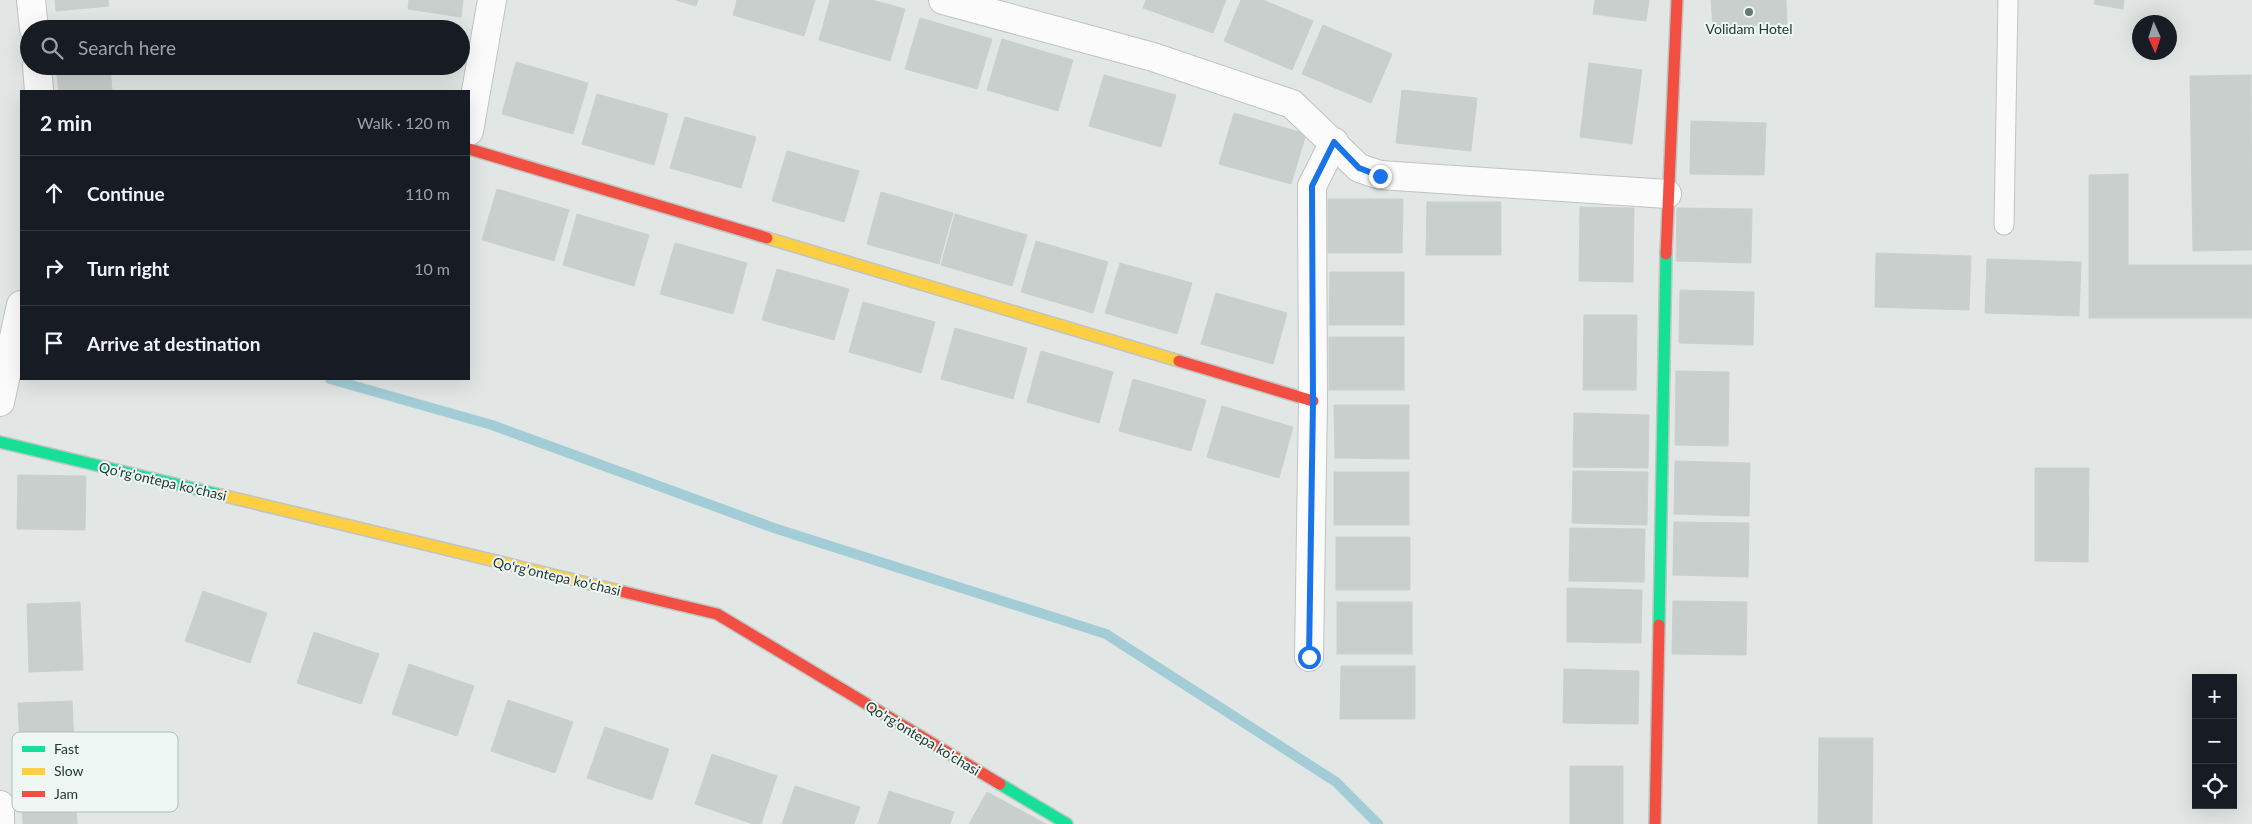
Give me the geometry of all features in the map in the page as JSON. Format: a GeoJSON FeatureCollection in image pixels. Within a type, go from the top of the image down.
{"type":"FeatureCollection","features":[{"type":"Feature","properties":{"kind":"street"},"geometry":{"type":"LineString","coordinates":[[31,0],[33,20]]}},
{"type":"Feature","properties":{"kind":"street"},"geometry":{"type":"LineString","coordinates":[[470,125],[492,0]]}},
{"type":"Feature","properties":{"kind":"street"},"geometry":{"type":"LineString","coordinates":[[943,0],[1152,57],[1292,104],[1334,142],[1359,168],[1380,176],[1667,194]]}},
{"type":"Feature","properties":{"kind":"street"},"geometry":{"type":"LineString","coordinates":[[1655,824],[1667,194],[1677,0]]}},
{"type":"Feature","properties":{"kind":"street"},"geometry":{"type":"LineString","coordinates":[[38,75],[39,90]]}},
{"type":"Feature","properties":{"kind":"street"},"geometry":{"type":"LineString","coordinates":[[1309,657],[1313,401],[1312,186],[1334,142]]}},
{"type":"Feature","properties":{"kind":"street"},"geometry":{"type":"LineString","coordinates":[[470,149],[1313,401]]}},
{"type":"Feature","properties":{"kind":"street"},"geometry":{"type":"LineString","coordinates":[[0,402],[20,310]]}},
{"type":"Feature","properties":{"kind":"street","name":"Qo'rg'ontepa ko'chasi"},"geometry":{"type":"LineString","coordinates":[[0,442],[717,614],[1067,824]]}},
{"type":"Feature","properties":{"kind":"street"},"geometry":{"type":"LineString","coordinates":[[0,806],[0,824]]}},
{"type":"Feature","properties":{"kind":"lane"},"geometry":{"type":"LineString","coordinates":[[2004,226],[2008,0]]}},
{"type":"Feature","properties":{"kind":"building"},"geometry":{"type":"Polygon","coordinates":[[[55,0],[108,0],[109,6],[56,11],[55,0]]]}},
{"type":"Feature","properties":{"kind":"building"},"geometry":{"type":"Polygon","coordinates":[[[409,0],[463,0],[461,17],[408,9],[409,0]]]}},
{"type":"Feature","properties":{"kind":"building"},"geometry":{"type":"Polygon","coordinates":[[[676,0],[698,0],[696,6],[676,0]]]}},
{"type":"Feature","properties":{"kind":"building"},"geometry":{"type":"Polygon","coordinates":[[[737,0],[815,0],[804,36],[733,15],[737,0]]]}},
{"type":"Feature","properties":{"kind":"building"},"geometry":{"type":"Polygon","coordinates":[[[830,0],[872,0],[905,9],[890,61],[819,40],[830,0]]]}},
{"type":"Feature","properties":{"kind":"building"},"geometry":{"type":"Polygon","coordinates":[[[1146,0],[1226,0],[1213,33],[1143,8],[1146,0]]]}},
{"type":"Feature","properties":{"kind":"building"},"geometry":{"type":"Polygon","coordinates":[[[1241,0],[1263,0],[1313,21],[1292,70],[1224,41],[1241,0]]]}},
{"type":"Feature","properties":{"kind":"building"},"geometry":{"type":"Polygon","coordinates":[[[1595,0],[1649,0],[1646,21],[1593,14],[1595,0]]]}},
{"type":"Feature","properties":{"kind":"building","name":"Volidam Hotel"},"geometry":{"type":"Polygon","coordinates":[[[1711,0],[1786,0],[1787,24],[1713,27],[1711,0]]]}},
{"type":"Feature","properties":{"kind":"building"},"geometry":{"type":"Polygon","coordinates":[[[2095,0],[2124,0],[2123,9],[2094,4],[2095,0]]]}},
{"type":"Feature","properties":{"kind":"building"},"geometry":{"type":"Polygon","coordinates":[[[920,18],[992,39],[977,89],[905,69],[920,18]]]}},
{"type":"Feature","properties":{"kind":"building"},"geometry":{"type":"Polygon","coordinates":[[[1323,25],[1392,54],[1371,103],[1302,74],[1323,25]]]}},
{"type":"Feature","properties":{"kind":"building"},"geometry":{"type":"Polygon","coordinates":[[[1002,39],[1073,60],[1058,111],[987,90],[1002,39]]]}},
{"type":"Feature","properties":{"kind":"building"},"geometry":{"type":"Polygon","coordinates":[[[516,62],[588,83],[573,134],[502,114],[516,62]]]}},
{"type":"Feature","properties":{"kind":"building"},"geometry":{"type":"Polygon","coordinates":[[[1589,63],[1642,70],[1632,144],[1580,137],[1589,63]]]}},
{"type":"Feature","properties":{"kind":"building"},"geometry":{"type":"Polygon","coordinates":[[[57,75],[111,75],[112,90],[59,90],[57,75]]]}},
{"type":"Feature","properties":{"kind":"building"},"geometry":{"type":"Polygon","coordinates":[[[1104,75],[1176,95],[1161,147],[1089,126],[1104,75]]]}},
{"type":"Feature","properties":{"kind":"building"},"geometry":{"type":"Polygon","coordinates":[[[2251,75],[2252,250],[2193,251],[2190,76],[2251,75]]]}},
{"type":"Feature","properties":{"kind":"building"},"geometry":{"type":"Polygon","coordinates":[[[1402,90],[1477,98],[1471,151],[1396,143],[1402,90]]]}},
{"type":"Feature","properties":{"kind":"building"},"geometry":{"type":"Polygon","coordinates":[[[597,94],[668,114],[654,165],[582,144],[597,94]]]}},
{"type":"Feature","properties":{"kind":"building"},"geometry":{"type":"Polygon","coordinates":[[[1234,113],[1306,134],[1291,184],[1219,164],[1234,113]]]}},
{"type":"Feature","properties":{"kind":"building"},"geometry":{"type":"Polygon","coordinates":[[[685,117],[756,137],[741,188],[670,168],[685,117]]]}},
{"type":"Feature","properties":{"kind":"building"},"geometry":{"type":"Polygon","coordinates":[[[1691,121],[1766,123],[1764,175],[1690,174],[1691,121]]]}},
{"type":"Feature","properties":{"kind":"building"},"geometry":{"type":"Polygon","coordinates":[[[787,151],[859,171],[844,222],[772,201],[787,151]]]}},
{"type":"Feature","properties":{"kind":"building"},"geometry":{"type":"Polygon","coordinates":[[[2128,174],[2128,265],[2252,265],[2252,318],[2089,318],[2089,175],[2128,174]]]}},
{"type":"Feature","properties":{"kind":"building"},"geometry":{"type":"Polygon","coordinates":[[[497,189],[569,210],[554,261],[482,240],[497,189]]]}},
{"type":"Feature","properties":{"kind":"building"},"geometry":{"type":"Polygon","coordinates":[[[881,192],[953,213],[939,264],[867,244],[881,192]]]}},
{"type":"Feature","properties":{"kind":"building"},"geometry":{"type":"Polygon","coordinates":[[[1328,199],[1403,199],[1402,253],[1328,253],[1328,199]]]}},
{"type":"Feature","properties":{"kind":"building"},"geometry":{"type":"Polygon","coordinates":[[[1427,202],[1501,202],[1501,255],[1426,255],[1427,202]]]}},
{"type":"Feature","properties":{"kind":"building"},"geometry":{"type":"Polygon","coordinates":[[[1580,207],[1634,208],[1633,282],[1579,281],[1580,207]]]}},
{"type":"Feature","properties":{"kind":"building"},"geometry":{"type":"Polygon","coordinates":[[[1677,208],[1752,209],[1751,263],[1676,261],[1677,208]]]}},
{"type":"Feature","properties":{"kind":"building"},"geometry":{"type":"Polygon","coordinates":[[[577,214],[649,235],[634,286],[563,265],[577,214]]]}},
{"type":"Feature","properties":{"kind":"building"},"geometry":{"type":"Polygon","coordinates":[[[955,214],[1027,235],[1012,286],[941,265],[955,214]]]}},
{"type":"Feature","properties":{"kind":"building"},"geometry":{"type":"Polygon","coordinates":[[[1036,241],[1108,262],[1093,313],[1021,292],[1036,241]]]}},
{"type":"Feature","properties":{"kind":"building"},"geometry":{"type":"Polygon","coordinates":[[[675,243],[747,263],[733,314],[660,294],[675,243]]]}},
{"type":"Feature","properties":{"kind":"building"},"geometry":{"type":"Polygon","coordinates":[[[1876,253],[1971,256],[1969,310],[1875,307],[1876,253]]]}},
{"type":"Feature","properties":{"kind":"building"},"geometry":{"type":"Polygon","coordinates":[[[1987,259],[2081,262],[2079,316],[1985,313],[1987,259]]]}},
{"type":"Feature","properties":{"kind":"building"},"geometry":{"type":"Polygon","coordinates":[[[1120,263],[1192,283],[1177,334],[1105,313],[1120,263]]]}},
{"type":"Feature","properties":{"kind":"building"},"geometry":{"type":"Polygon","coordinates":[[[777,269],[849,289],[834,340],[762,320],[777,269]]]}},
{"type":"Feature","properties":{"kind":"building"},"geometry":{"type":"Polygon","coordinates":[[[1330,272],[1404,272],[1404,325],[1329,325],[1330,272]]]}},
{"type":"Feature","properties":{"kind":"building"},"geometry":{"type":"Polygon","coordinates":[[[1680,290],[1754,292],[1753,345],[1679,343],[1680,290]]]}},
{"type":"Feature","properties":{"kind":"building"},"geometry":{"type":"Polygon","coordinates":[[[1216,293],[1287,313],[1273,364],[1201,344],[1216,293]]]}},
{"type":"Feature","properties":{"kind":"building"},"geometry":{"type":"Polygon","coordinates":[[[863,302],[935,322],[921,373],[849,352],[863,302]]]}},
{"type":"Feature","properties":{"kind":"building"},"geometry":{"type":"Polygon","coordinates":[[[1584,315],[1637,315],[1636,390],[1583,390],[1584,315]]]}},
{"type":"Feature","properties":{"kind":"building"},"geometry":{"type":"Polygon","coordinates":[[[955,328],[1027,348],[1013,399],[941,379],[955,328]]]}},
{"type":"Feature","properties":{"kind":"building"},"geometry":{"type":"Polygon","coordinates":[[[1329,337],[1404,337],[1404,390],[1329,390],[1329,337]]]}},
{"type":"Feature","properties":{"kind":"building"},"geometry":{"type":"Polygon","coordinates":[[[1041,351],[1113,372],[1099,423],[1027,402],[1041,351]]]}},
{"type":"Feature","properties":{"kind":"building"},"geometry":{"type":"Polygon","coordinates":[[[1676,371],[1729,372],[1728,446],[1675,445],[1676,371]]]}},
{"type":"Feature","properties":{"kind":"building"},"geometry":{"type":"Polygon","coordinates":[[[1133,379],[1206,400],[1191,451],[1119,431],[1133,379]]]}},
{"type":"Feature","properties":{"kind":"building"},"geometry":{"type":"Polygon","coordinates":[[[1334,405],[1409,405],[1409,459],[1335,458],[1334,405]]]}},
{"type":"Feature","properties":{"kind":"building"},"geometry":{"type":"Polygon","coordinates":[[[1222,406],[1293,427],[1279,478],[1207,457],[1222,406]]]}},
{"type":"Feature","properties":{"kind":"building"},"geometry":{"type":"Polygon","coordinates":[[[1574,413],[1649,415],[1648,468],[1573,467],[1574,413]]]}},
{"type":"Feature","properties":{"kind":"building"},"geometry":{"type":"Polygon","coordinates":[[[1675,461],[1750,463],[1749,516],[1674,514],[1675,461]]]}},
{"type":"Feature","properties":{"kind":"building"},"geometry":{"type":"Polygon","coordinates":[[[2035,468],[2089,468],[2088,562],[2035,561],[2035,468]]]}},
{"type":"Feature","properties":{"kind":"building"},"geometry":{"type":"Polygon","coordinates":[[[1573,471],[1648,472],[1647,525],[1572,523],[1573,471]]]}},
{"type":"Feature","properties":{"kind":"building"},"geometry":{"type":"Polygon","coordinates":[[[1334,472],[1409,472],[1409,525],[1334,525],[1334,472]]]}},
{"type":"Feature","properties":{"kind":"building"},"geometry":{"type":"Polygon","coordinates":[[[18,475],[86,476],[85,530],[17,529],[18,475]]]}},
{"type":"Feature","properties":{"kind":"building"},"geometry":{"type":"Polygon","coordinates":[[[1674,522],[1749,523],[1748,577],[1673,575],[1674,522]]]}},
{"type":"Feature","properties":{"kind":"building"},"geometry":{"type":"Polygon","coordinates":[[[1570,528],[1645,529],[1644,582],[1569,581],[1570,528]]]}},
{"type":"Feature","properties":{"kind":"building"},"geometry":{"type":"Polygon","coordinates":[[[1336,537],[1410,537],[1410,590],[1336,590],[1336,537]]]}},
{"type":"Feature","properties":{"kind":"building"},"geometry":{"type":"Polygon","coordinates":[[[1567,588],[1642,590],[1641,643],[1567,642],[1567,588]]]}},
{"type":"Feature","properties":{"kind":"building"},"geometry":{"type":"Polygon","coordinates":[[[203,591],[267,613],[250,663],[185,641],[203,591]]]}},
{"type":"Feature","properties":{"kind":"building"},"geometry":{"type":"Polygon","coordinates":[[[1673,601],[1747,602],[1746,655],[1672,654],[1673,601]]]}},
{"type":"Feature","properties":{"kind":"building"},"geometry":{"type":"Polygon","coordinates":[[[80,602],[83,670],[29,672],[27,604],[80,602]]]}},
{"type":"Feature","properties":{"kind":"building"},"geometry":{"type":"Polygon","coordinates":[[[1337,602],[1412,602],[1412,654],[1337,654],[1337,602]]]}},
{"type":"Feature","properties":{"kind":"building"},"geometry":{"type":"Polygon","coordinates":[[[314,632],[379,654],[361,704],[297,683],[314,632]]]}},
{"type":"Feature","properties":{"kind":"building"},"geometry":{"type":"Polygon","coordinates":[[[409,664],[474,686],[457,736],[392,714],[409,664]]]}},
{"type":"Feature","properties":{"kind":"building"},"geometry":{"type":"Polygon","coordinates":[[[1341,666],[1415,666],[1415,719],[1340,719],[1341,666]]]}},
{"type":"Feature","properties":{"kind":"building"},"geometry":{"type":"Polygon","coordinates":[[[1564,669],[1639,671],[1638,724],[1563,723],[1564,669]]]}},
{"type":"Feature","properties":{"kind":"building"},"geometry":{"type":"Polygon","coordinates":[[[508,700],[573,722],[555,773],[491,751],[508,700]]]}},
{"type":"Feature","properties":{"kind":"building"},"geometry":{"type":"Polygon","coordinates":[[[72,701],[73,732],[19,732],[18,703],[72,701]]]}},
{"type":"Feature","properties":{"kind":"building"},"geometry":{"type":"Polygon","coordinates":[[[605,727],[669,749],[652,800],[587,778],[605,727]]]}},
{"type":"Feature","properties":{"kind":"building"},"geometry":{"type":"Polygon","coordinates":[[[1819,738],[1873,738],[1872,824],[1818,824],[1819,738]]]}},
{"type":"Feature","properties":{"kind":"building"},"geometry":{"type":"Polygon","coordinates":[[[712,754],[777,776],[761,824],[753,824],[695,804],[712,754]]]}},
{"type":"Feature","properties":{"kind":"building"},"geometry":{"type":"Polygon","coordinates":[[[1570,766],[1623,766],[1623,824],[1570,824],[1570,766]]]}},
{"type":"Feature","properties":{"kind":"building"},"geometry":{"type":"Polygon","coordinates":[[[795,786],[860,807],[854,824],[782,824],[795,786]]]}},
{"type":"Feature","properties":{"kind":"building"},"geometry":{"type":"Polygon","coordinates":[[[889,791],[954,812],[950,824],[878,824],[889,791]]]}},
{"type":"Feature","properties":{"kind":"building"},"geometry":{"type":"Polygon","coordinates":[[[987,792],[1046,824],[969,824],[987,792]]]}},
{"type":"Feature","properties":{"kind":"building"},"geometry":{"type":"Polygon","coordinates":[[[22,812],[76,812],[77,824],[23,824],[22,812]]]}},
{"type":"Feature","properties":{"kind":"waterway"},"geometry":{"type":"LineString","coordinates":[[334,380],[492,425],[774,528],[1106,634],[1336,782],[1378,824]]}},
{"type":"Feature","properties":{"kind":"traffic: fast"},"geometry":{"type":"LineString","coordinates":[[1659,625],[1666,254]]}},
{"type":"Feature","properties":{"kind":"traffic: fast"},"geometry":{"type":"LineString","coordinates":[[0,442],[221,495]]}},
{"type":"Feature","properties":{"kind":"traffic: fast"},"geometry":{"type":"LineString","coordinates":[[1000,784],[1067,824]]}},
{"type":"Feature","properties":{"kind":"traffic: slow"},"geometry":{"type":"LineString","coordinates":[[767,238],[1179,361]]}},
{"type":"Feature","properties":{"kind":"traffic: slow"},"geometry":{"type":"LineString","coordinates":[[221,495],[624,592]]}},
{"type":"Feature","properties":{"kind":"traffic: jam"},"geometry":{"type":"LineString","coordinates":[[1666,254],[1677,0]]}},
{"type":"Feature","properties":{"kind":"traffic: jam"},"geometry":{"type":"LineString","coordinates":[[470,149],[767,238]]}},
{"type":"Feature","properties":{"kind":"traffic: jam"},"geometry":{"type":"LineString","coordinates":[[1179,361],[1313,401]]}},
{"type":"Feature","properties":{"kind":"traffic: jam"},"geometry":{"type":"LineString","coordinates":[[624,592],[717,614],[1000,784]]}},
{"type":"Feature","properties":{"kind":"traffic: jam"},"geometry":{"type":"LineString","coordinates":[[1655,824],[1659,625]]}},
{"type":"Feature","properties":{"kind":"place","name":"Volidam Hotel"},"geometry":{"type":"Point","coordinates":[1749,12]}},
{"type":"Feature","properties":{"kind":"route"},"geometry":{"type":"LineString","coordinates":[[1309,657],[1313,401],[1312,186],[1334,142],[1359,168],[1380,176]]}}]}
